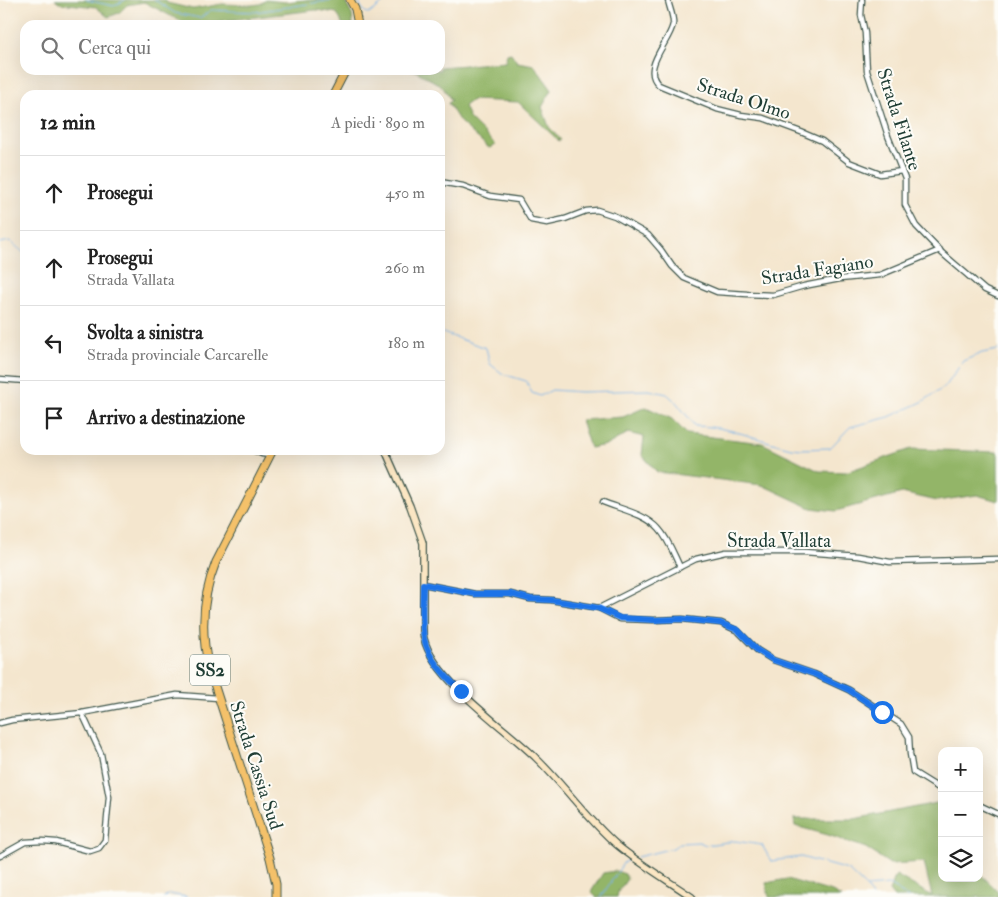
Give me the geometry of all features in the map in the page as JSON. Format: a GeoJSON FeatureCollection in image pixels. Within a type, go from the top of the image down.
{"type":"FeatureCollection","features":[{"type":"Feature","properties":{"kind":"main road"},"geometry":{"type":"LineString","coordinates":[[350,0],[355,9],[357,20]]}},
{"type":"Feature","properties":{"kind":"main road"},"geometry":{"type":"LineString","coordinates":[[336,90],[343,75]]}},
{"type":"Feature","properties":{"kind":"main road","name":"Strada Cassia Sud"},"geometry":{"type":"LineString","coordinates":[[271,455],[216,562],[209,580],[205,595],[203,639],[218,698],[270,858],[276,884],[276,897]]}},
{"type":"Feature","properties":{"kind":"main road"},"geometry":{"type":"LineString","coordinates":[[387,455],[421,535],[424,550],[424,638],[426,647],[436,663],[461,691],[536,758],[604,832],[647,867],[692,897]]}},
{"type":"Feature","properties":{"kind":"street","name":"Strada Olmo"},"geometry":{"type":"LineString","coordinates":[[668,0],[673,22],[669,34],[659,51],[652,74],[654,81],[659,85],[717,109],[763,118],[808,135],[822,141],[849,162],[880,174],[902,170]]}},
{"type":"Feature","properties":{"kind":"street","name":"Strada Filante"},"geometry":{"type":"LineString","coordinates":[[862,0],[861,15],[865,33],[867,70],[888,136],[905,179],[904,205],[916,226],[940,250],[985,290],[998,296]]}},
{"type":"Feature","properties":{"kind":"street","name":"Strada Fagiano"},"geometry":{"type":"LineString","coordinates":[[445,183],[463,186],[490,196],[520,200],[531,220],[547,223],[586,211],[597,210],[615,216],[648,235],[684,278],[717,292],[773,295],[804,286],[880,275],[940,250]]}},
{"type":"Feature","properties":{"kind":"street"},"geometry":{"type":"LineString","coordinates":[[0,379],[20,381]]}},
{"type":"Feature","properties":{"kind":"street"},"geometry":{"type":"LineString","coordinates":[[603,502],[643,518],[658,528],[669,544],[680,567]]}},
{"type":"Feature","properties":{"kind":"street","name":"Strada Vallata"},"geometry":{"type":"LineString","coordinates":[[598,608],[696,560],[726,552],[813,552],[858,556],[890,562],[998,559]]}},
{"type":"Feature","properties":{"kind":"street"},"geometry":{"type":"LineString","coordinates":[[423,584],[475,594],[510,594],[530,599],[551,600],[598,608],[620,618],[682,619],[720,623],[738,630],[757,650],[773,660],[814,674],[849,690],[901,724],[909,736],[914,772],[938,787]]}},
{"type":"Feature","properties":{"kind":"street"},"geometry":{"type":"LineString","coordinates":[[0,723],[12,720],[82,713],[177,695],[218,698]]}},
{"type":"Feature","properties":{"kind":"street"},"geometry":{"type":"LineString","coordinates":[[0,856],[25,842],[49,842],[90,851],[99,848],[105,840],[107,788],[100,754],[82,713]]}},
{"type":"Feature","properties":{"kind":"street"},"geometry":{"type":"LineString","coordinates":[[983,807],[998,814]]}},
{"type":"Feature","properties":{"kind":"green space"},"geometry":{"type":"Polygon","coordinates":[[[55,0],[166,0],[167,3],[193,9],[222,4],[260,4],[266,0],[285,2],[344,0],[352,20],[340,20],[337,13],[316,10],[231,20],[178,20],[144,2],[127,5],[119,13],[108,17],[96,7],[59,3],[55,0]]]}},
{"type":"Feature","properties":{"kind":"green space"},"geometry":{"type":"Polygon","coordinates":[[[511,53],[517,62],[534,65],[552,90],[542,107],[549,127],[561,140],[559,141],[518,102],[472,100],[464,106],[469,118],[496,145],[489,148],[460,122],[448,103],[451,100],[442,86],[423,75],[445,75],[445,67],[505,62],[507,54],[511,53]]]}},
{"type":"Feature","properties":{"kind":"green space"},"geometry":{"type":"Polygon","coordinates":[[[646,407],[672,419],[687,434],[762,443],[819,471],[846,472],[911,449],[998,452],[998,501],[977,495],[937,501],[902,493],[836,511],[811,508],[762,485],[657,472],[642,455],[644,437],[628,433],[607,445],[590,448],[581,420],[623,417],[646,407]]]}},
{"type":"Feature","properties":{"kind":"green space"},"geometry":{"type":"Polygon","coordinates":[[[938,803],[938,882],[983,882],[983,877],[998,891],[998,897],[894,897],[889,891],[896,875],[932,896],[924,862],[890,864],[866,848],[795,826],[794,819],[854,819],[938,803]]]}},
{"type":"Feature","properties":{"kind":"green space"},"geometry":{"type":"Polygon","coordinates":[[[616,871],[625,874],[627,879],[618,892],[617,897],[596,897],[591,892],[603,873],[616,871]]]}},
{"type":"Feature","properties":{"kind":"green space"},"geometry":{"type":"Polygon","coordinates":[[[787,879],[832,892],[841,897],[769,897],[766,883],[787,879]]]}},
{"type":"Feature","properties":{"kind":"waterway"},"geometry":{"type":"LineString","coordinates":[[86,0],[114,6],[125,0]]}},
{"type":"Feature","properties":{"kind":"waterway"},"geometry":{"type":"LineString","coordinates":[[155,0],[175,13],[200,18],[211,10],[255,12],[333,0]]}},
{"type":"Feature","properties":{"kind":"waterway"},"geometry":{"type":"LineString","coordinates":[[357,0],[364,11],[369,14],[387,0]]}},
{"type":"Feature","properties":{"kind":"waterway"},"geometry":{"type":"LineString","coordinates":[[0,243],[10,241],[20,250]]}},
{"type":"Feature","properties":{"kind":"waterway"},"geometry":{"type":"LineString","coordinates":[[445,334],[486,348],[490,364],[503,374],[526,381],[532,393],[540,396],[552,390],[581,392],[649,390],[667,394],[676,402],[695,426],[720,428],[800,449],[830,448],[850,427],[889,417],[922,402],[946,386],[963,361],[982,353],[998,350]]}},
{"type":"Feature","properties":{"kind":"waterway"},"geometry":{"type":"LineString","coordinates":[[637,857],[673,848],[680,843],[699,842],[706,845],[735,841],[762,845],[771,861],[801,857],[848,870],[866,887],[889,885],[908,897]]}},
{"type":"Feature","properties":{"kind":"waterway"},"geometry":{"type":"LineString","coordinates":[[601,897],[624,862],[631,859]]}},
{"type":"Feature","properties":{"kind":"waterway"},"geometry":{"type":"LineString","coordinates":[[867,889],[872,897]]}},
{"type":"Feature","properties":{"kind":"waterway"},"geometry":{"type":"LineString","coordinates":[[164,897],[169,894],[187,897]]}},
{"type":"Feature","properties":{"kind":"route"},"geometry":{"type":"LineString","coordinates":[[461,691],[432,658],[426,647],[423,632],[423,584],[475,594],[510,594],[530,599],[570,603],[598,608],[620,618],[682,619],[720,623],[738,630],[757,650],[773,660],[814,674],[849,690],[882,712]]}}]}
